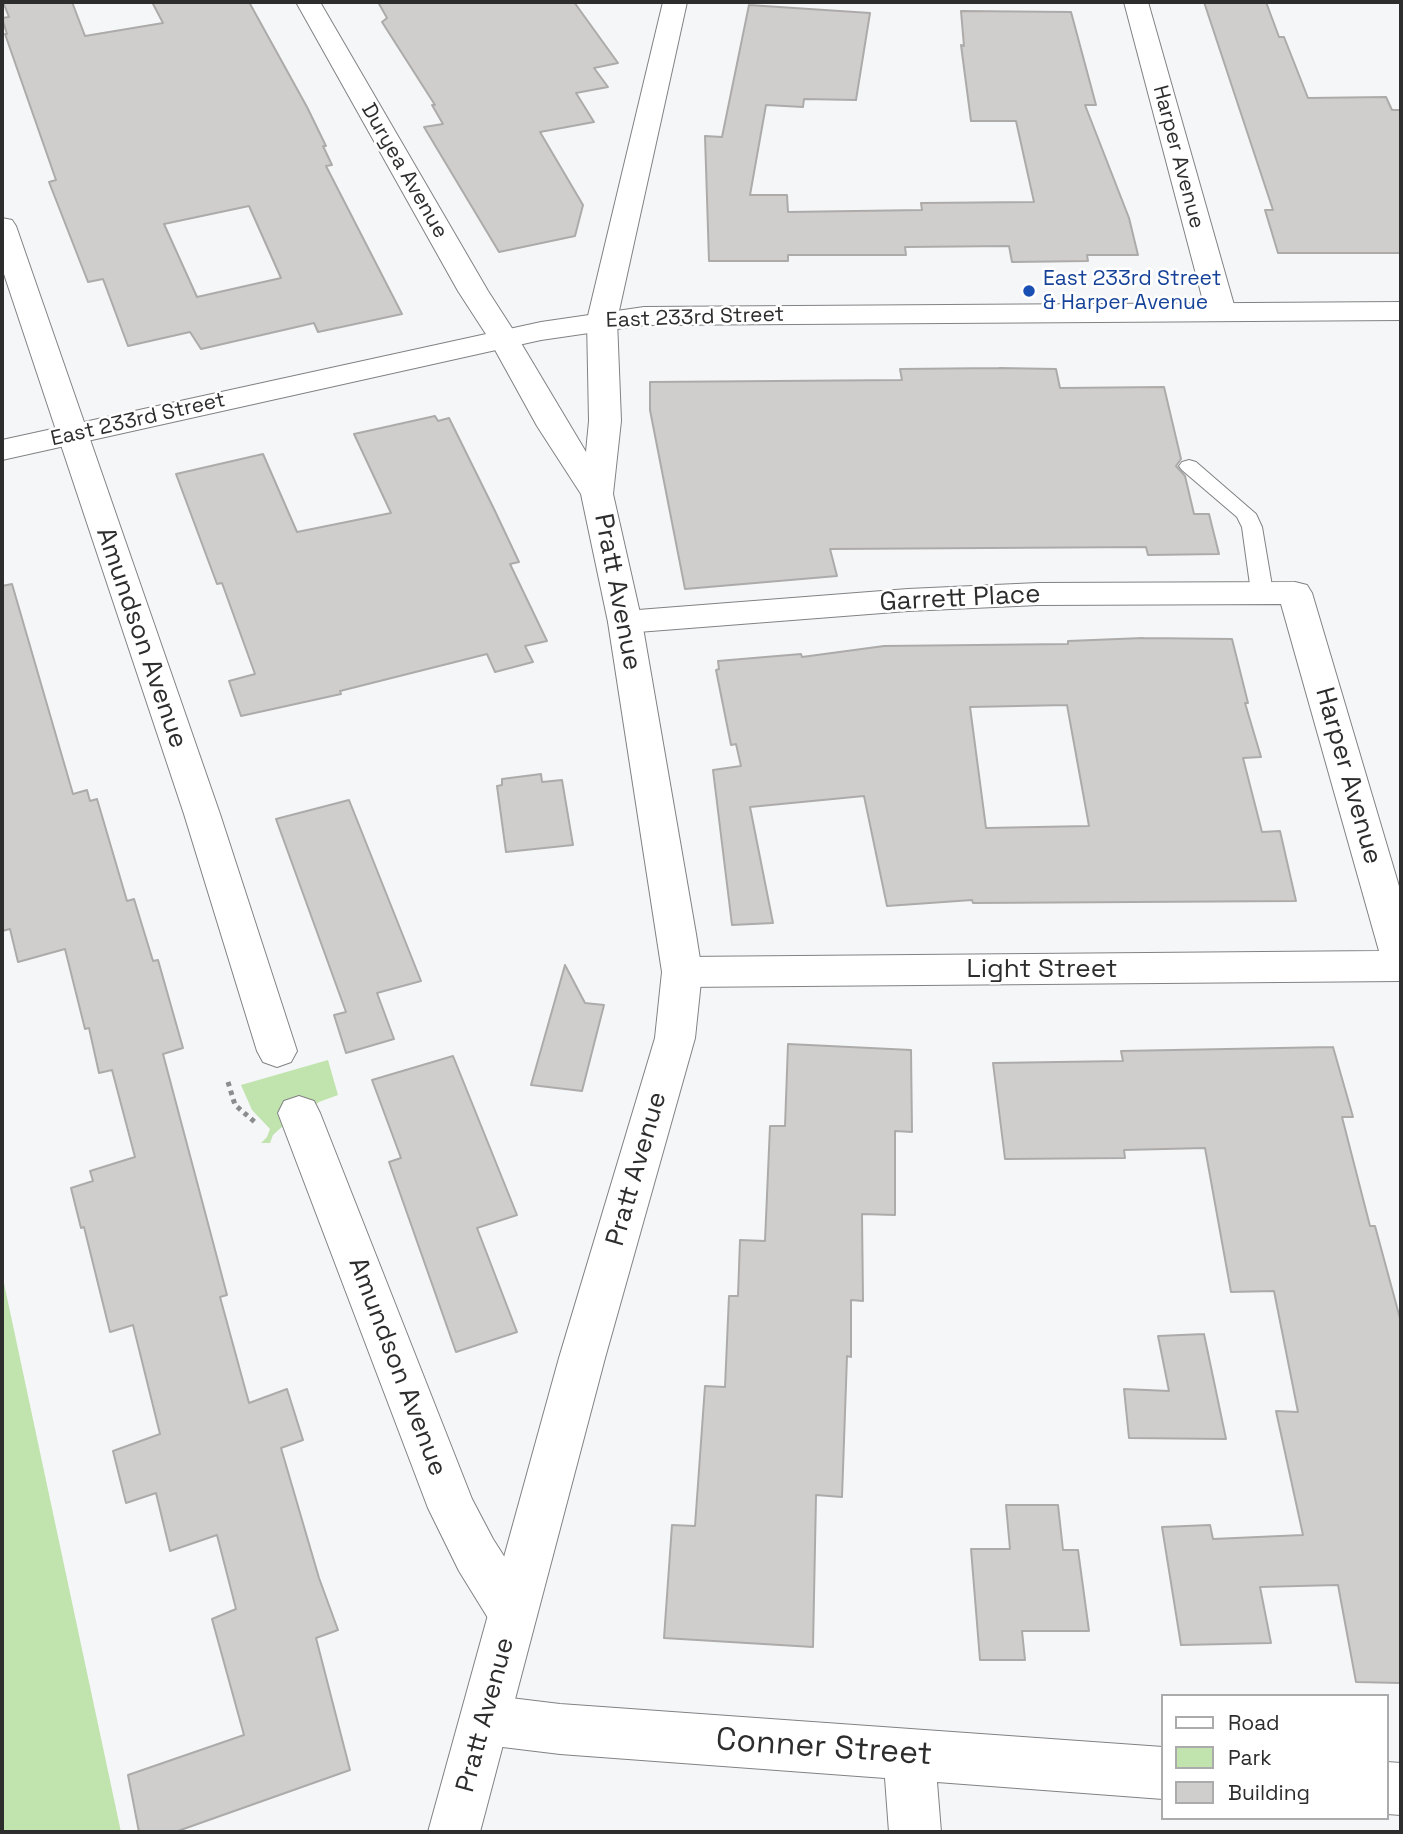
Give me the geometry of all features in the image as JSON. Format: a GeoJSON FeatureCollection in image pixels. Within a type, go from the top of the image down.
{"type":"FeatureCollection","features":[{"type":"Feature","properties":{"kind":"street","name":"Duryea Avenue"},"geometry":{"type":"LineString","coordinates":[[308,2],[504,339]]}},
{"type":"Feature","properties":{"kind":"street","name":"Pratt Avenue"},"geometry":{"type":"LineString","coordinates":[[454,1832],[582,1358],[675,1038],[682,972],[625,622],[597,494],[605,421],[602,320],[675,2]]}},
{"type":"Feature","properties":{"kind":"street","name":"Harper Avenue"},"geometry":{"type":"LineString","coordinates":[[1136,2],[1221,312]]}},
{"type":"Feature","properties":{"kind":"street","name":"Amundson Avenue"},"geometry":{"type":"LineString","coordinates":[[2,226],[202,814],[277,1051]]}},
{"type":"Feature","properties":{"kind":"street","name":"East 233rd Street"},"geometry":{"type":"LineString","coordinates":[[2,450],[504,339],[602,320],[674,315],[1401,311]]}},
{"type":"Feature","properties":{"kind":"street","name":"Pratt Avenue"},"geometry":{"type":"LineString","coordinates":[[504,339],[553,426],[597,494]]}},
{"type":"Feature","properties":{"kind":"street","name":"Harper Avenue"},"geometry":{"type":"LineString","coordinates":[[1278,592],[1401,958]]}},
{"type":"Feature","properties":{"kind":"street","name":"Garrett Place"},"geometry":{"type":"LineString","coordinates":[[625,622],[908,600],[1038,594],[1278,592]]}},
{"type":"Feature","properties":{"kind":"street","name":"Light Street"},"geometry":{"type":"LineString","coordinates":[[682,972],[1401,966]]}},
{"type":"Feature","properties":{"kind":"street","name":"Amundson Avenue"},"geometry":{"type":"LineString","coordinates":[[282,1122],[452,1508],[476,1555],[513,1614]]}},
{"type":"Feature","properties":{"kind":"street","name":"Conner Street"},"geometry":{"type":"LineString","coordinates":[[486,1720],[559,1729],[1162,1773]]}},
{"type":"Feature","properties":{"kind":"street"},"geometry":{"type":"LineString","coordinates":[[909,1755],[915,1832]]}},
{"type":"Feature","properties":{"kind":"lane"},"geometry":{"type":"LineString","coordinates":[[1189,466],[1247,514],[1278,592]]}},
{"type":"Feature","properties":{"kind":"path"},"geometry":{"type":"LineString","coordinates":[[229,1082],[235,1105],[282,1122]]}},
{"type":"Feature","properties":{"kind":"green space"},"geometry":{"type":"Polygon","coordinates":[[[328,1060],[338,1095],[319,1102],[284,1125],[273,1135],[270,1143],[261,1143],[270,1129],[252,1110],[241,1085],[328,1060]]]}},
{"type":"Feature","properties":{"kind":"green space"},"geometry":{"type":"Polygon","coordinates":[[[2,1274],[121,1832],[2,1832],[2,1274]]]}},
{"type":"Feature","properties":{"kind":"building"},"geometry":{"type":"Polygon","coordinates":[[[3,2],[72,2],[85,36],[163,23],[152,2],[249,2],[307,107],[326,146],[323,146],[332,165],[326,166],[402,314],[318,332],[314,323],[201,349],[190,332],[128,346],[103,279],[88,282],[49,182],[56,180],[5,34],[2,18],[9,17],[3,2]],[[249,206],[164,224],[197,297],[281,278],[249,206]]]}},
{"type":"Feature","properties":{"kind":"building"},"geometry":{"type":"Polygon","coordinates":[[[378,2],[574,2],[618,63],[594,68],[608,87],[576,93],[594,122],[540,132],[583,205],[575,236],[499,252],[424,127],[443,124],[432,105],[435,105],[382,22],[387,18],[378,2]]]}},
{"type":"Feature","properties":{"kind":"building"},"geometry":{"type":"Polygon","coordinates":[[[1204,2],[1266,2],[1279,37],[1284,37],[1308,98],[1386,97],[1392,110],[1401,110],[1401,253],[1278,253],[1265,210],[1273,210],[1204,2]]]}},
{"type":"Feature","properties":{"kind":"building"},"geometry":{"type":"Polygon","coordinates":[[[749,5],[870,13],[856,100],[804,99],[803,107],[766,105],[750,195],[787,195],[788,212],[922,210],[921,203],[1034,202],[1016,121],[971,121],[961,45],[964,46],[961,11],[1071,12],[1096,105],[1085,105],[1129,218],[1138,255],[1087,255],[1088,261],[1012,262],[1009,246],[905,247],[906,255],[788,255],[788,261],[709,261],[705,136],[722,137],[749,5]]]}},
{"type":"Feature","properties":{"kind":"building"},"geometry":{"type":"Polygon","coordinates":[[[900,369],[1056,369],[1060,388],[1164,387],[1181,459],[1176,466],[1185,476],[1194,514],[1209,514],[1219,554],[1148,555],[1146,547],[830,549],[837,576],[685,589],[650,410],[650,382],[902,380],[900,369]]]}},
{"type":"Feature","properties":{"kind":"building"},"geometry":{"type":"Polygon","coordinates":[[[435,416],[438,421],[449,418],[519,562],[510,564],[547,641],[525,646],[533,662],[495,672],[487,654],[340,691],[341,694],[241,716],[229,681],[255,674],[222,583],[217,584],[176,474],[263,454],[297,532],[391,513],[354,434],[435,416]]]}},
{"type":"Feature","properties":{"kind":"building"},"geometry":{"type":"Polygon","coordinates":[[[12,584],[73,794],[87,790],[90,801],[97,799],[127,901],[134,899],[153,961],[158,960],[183,1048],[163,1054],[227,1295],[220,1297],[249,1403],[287,1389],[303,1440],[281,1448],[319,1578],[338,1630],[316,1638],[350,1770],[175,1832],[139,1832],[128,1775],[244,1735],[212,1619],[236,1609],[217,1535],[170,1551],[156,1493],[126,1503],[113,1451],[160,1434],[133,1325],[110,1332],[84,1227],[81,1228],[71,1188],[93,1181],[90,1171],[135,1157],[112,1070],[99,1073],[89,1028],[85,1029],[65,949],[18,962],[10,929],[2,931],[2,586],[12,584]]]}},
{"type":"Feature","properties":{"kind":"building"},"geometry":{"type":"Polygon","coordinates":[[[1232,639],[1248,703],[1245,703],[1261,757],[1243,758],[1262,832],[1280,831],[1296,901],[973,903],[972,900],[887,906],[864,796],[750,807],[773,923],[732,925],[713,770],[741,766],[736,744],[731,745],[716,670],[719,669],[718,661],[801,654],[802,657],[884,646],[1068,644],[1068,641],[1232,639]],[[1067,705],[970,707],[986,828],[1089,826],[1067,705]]]}},
{"type":"Feature","properties":{"kind":"building"},"geometry":{"type":"Polygon","coordinates":[[[541,774],[542,782],[562,780],[573,845],[506,852],[497,786],[502,785],[502,779],[541,774]]]}},
{"type":"Feature","properties":{"kind":"building"},"geometry":{"type":"Polygon","coordinates":[[[349,800],[421,981],[377,993],[394,1039],[346,1053],[334,1015],[346,1012],[276,819],[349,800]]]}},
{"type":"Feature","properties":{"kind":"building"},"geometry":{"type":"Polygon","coordinates":[[[565,965],[585,1003],[604,1005],[582,1091],[531,1085],[565,965]]]}},
{"type":"Feature","properties":{"kind":"building"},"geometry":{"type":"Polygon","coordinates":[[[788,1044],[911,1050],[912,1132],[895,1131],[895,1215],[862,1214],[863,1301],[851,1300],[851,1357],[847,1356],[842,1497],[816,1495],[813,1647],[664,1638],[672,1525],[695,1526],[705,1386],[725,1387],[729,1296],[738,1296],[740,1240],[765,1241],[770,1126],[785,1126],[788,1044]]]}},
{"type":"Feature","properties":{"kind":"building"},"geometry":{"type":"Polygon","coordinates":[[[1333,1047],[1353,1117],[1342,1117],[1370,1226],[1375,1226],[1401,1322],[1401,1683],[1356,1682],[1338,1585],[1260,1587],[1271,1643],[1181,1645],[1162,1527],[1210,1525],[1213,1539],[1303,1535],[1276,1411],[1298,1412],[1274,1291],[1231,1292],[1205,1148],[1124,1150],[1125,1158],[1005,1159],[993,1063],[1123,1061],[1121,1051],[1333,1047]]]}},
{"type":"Feature","properties":{"kind":"building"},"geometry":{"type":"Polygon","coordinates":[[[453,1056],[517,1215],[477,1228],[517,1332],[456,1352],[389,1162],[401,1158],[372,1080],[453,1056]]]}},
{"type":"Feature","properties":{"kind":"building"},"geometry":{"type":"Polygon","coordinates":[[[1204,1334],[1226,1439],[1129,1438],[1124,1389],[1169,1391],[1158,1336],[1204,1334]]]}},
{"type":"Feature","properties":{"kind":"building"},"geometry":{"type":"Polygon","coordinates":[[[1006,1505],[1058,1505],[1063,1550],[1078,1550],[1089,1631],[1022,1631],[1025,1660],[980,1660],[971,1549],[1010,1549],[1006,1505]]]}},
{"type":"Feature","properties":{"kind":"place","name":"East 233rd Street & Harper Avenue"},"geometry":{"type":"Point","coordinates":[1029,291]}}]}
